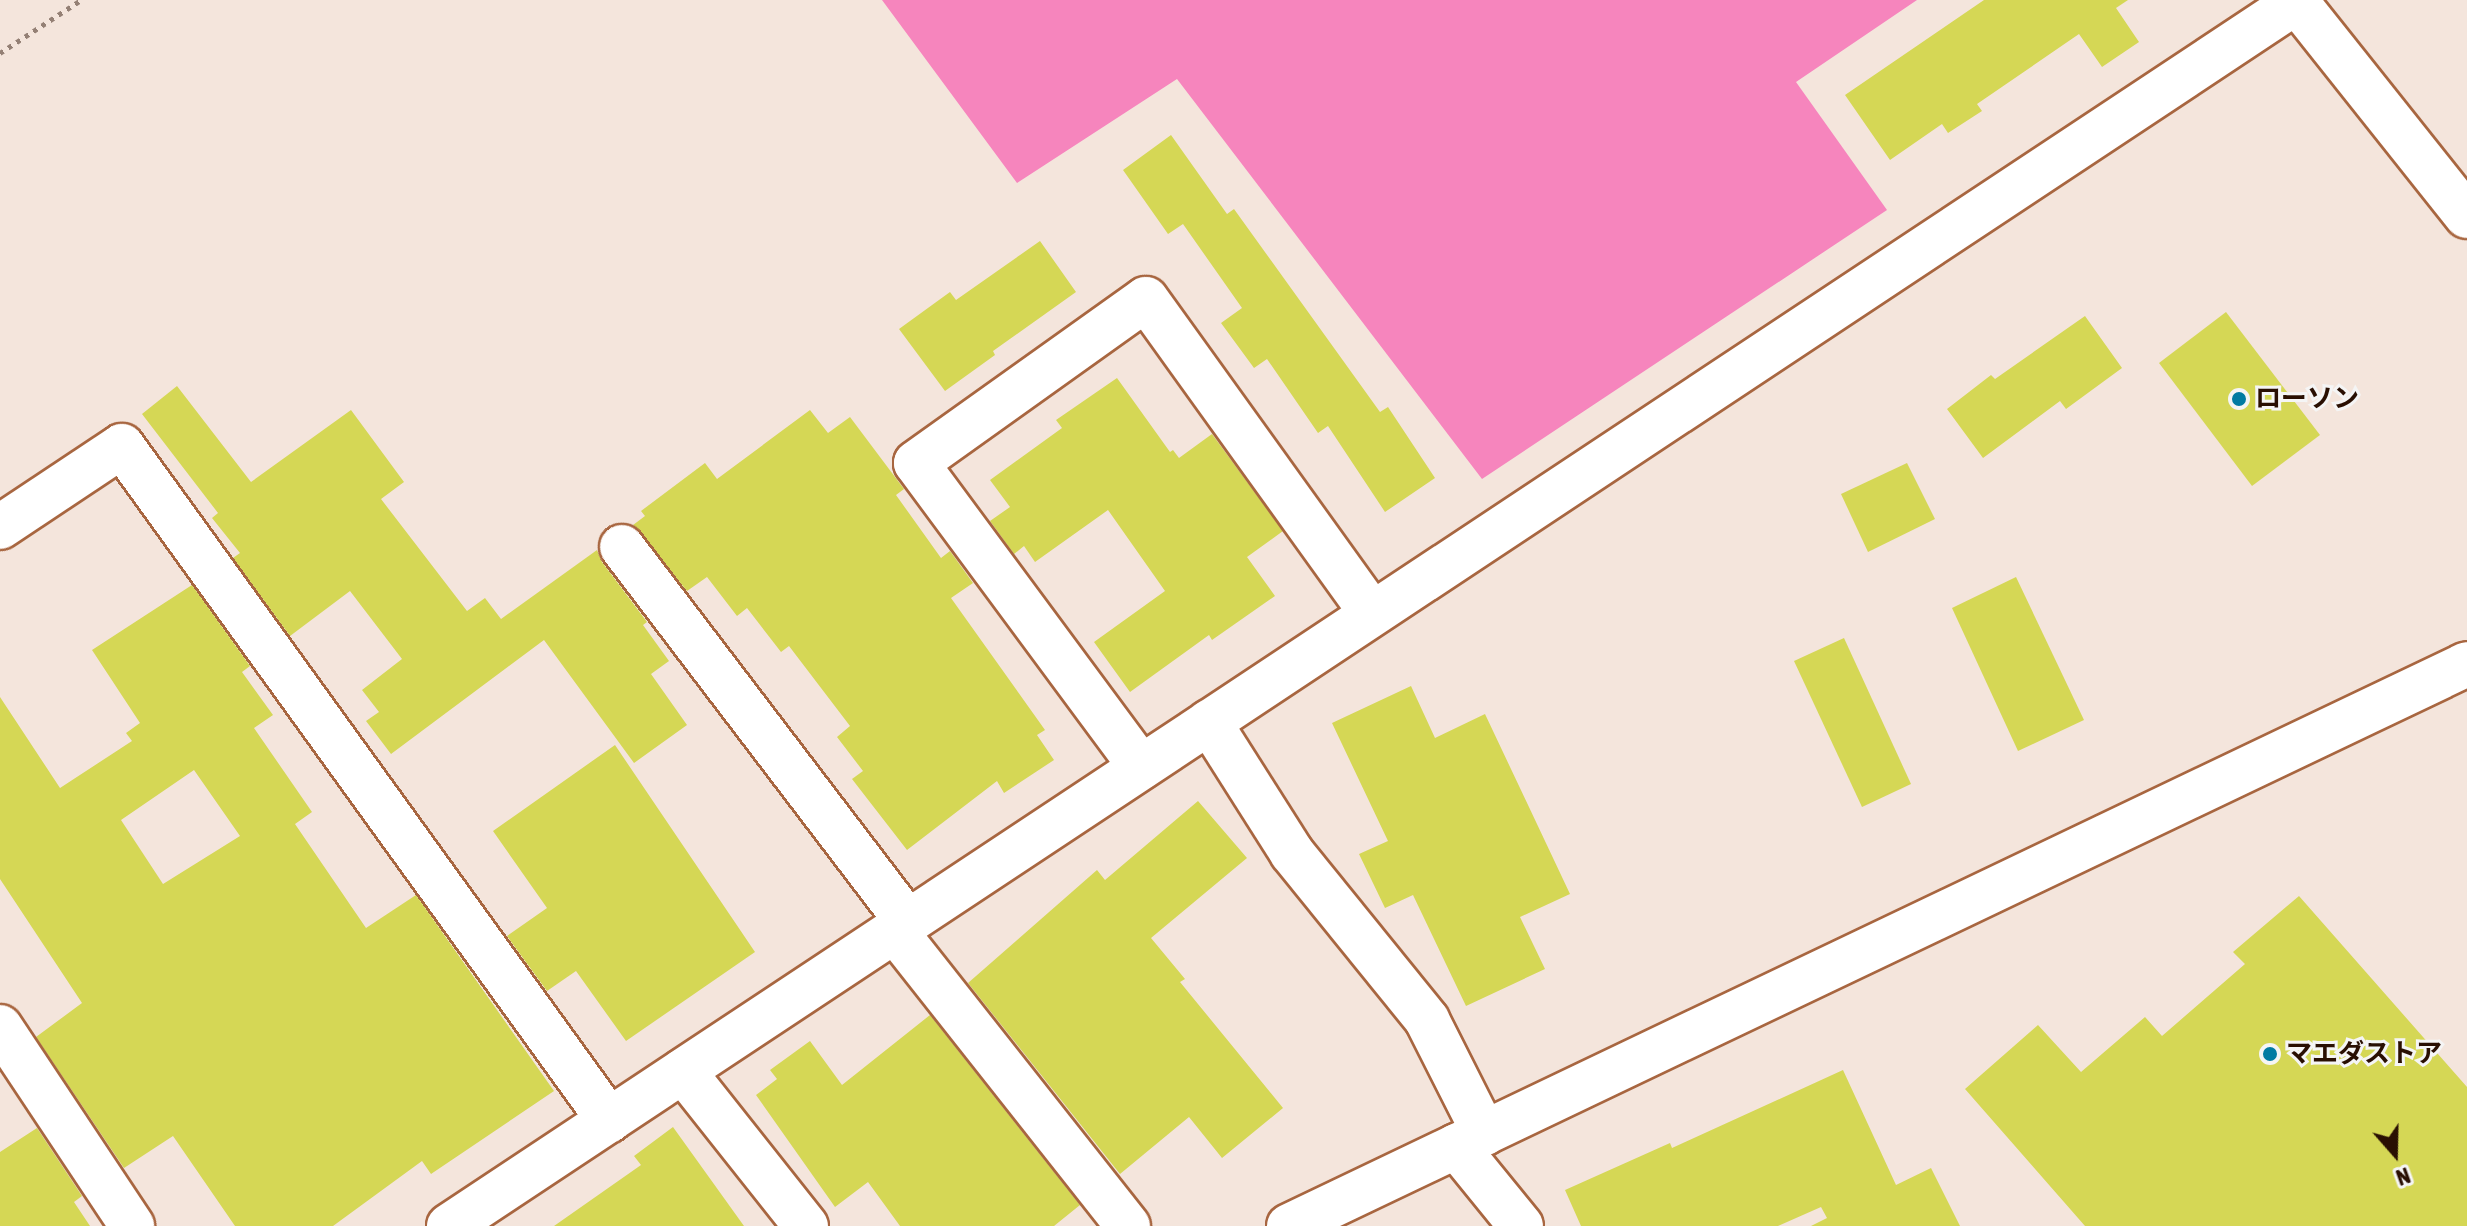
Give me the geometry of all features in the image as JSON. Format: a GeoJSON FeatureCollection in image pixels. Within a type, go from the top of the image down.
{"type":"FeatureCollection","features":[{"type":"Feature","properties":{"kind":"street"},"geometry":{"type":"LineString","coordinates":[[449,1226],[2297,1],[2467,216]]}},
{"type":"Feature","properties":{"kind":"street"},"geometry":{"type":"LineString","coordinates":[[1141,767],[916,463],[1146,299],[1372,613]]}},
{"type":"Feature","properties":{"kind":"street"},"geometry":{"type":"LineString","coordinates":[[0,527],[122,446],[609,1120]]}},
{"type":"Feature","properties":{"kind":"street"},"geometry":{"type":"LineString","coordinates":[[622,547],[1128,1226]]}},
{"type":"Feature","properties":{"kind":"street"},"geometry":{"type":"LineString","coordinates":[[1289,1226],[2467,664]]}},
{"type":"Feature","properties":{"kind":"street"},"geometry":{"type":"LineString","coordinates":[[1209,722],[1292,853],[1427,1020],[1470,1140],[1521,1226]]}},
{"type":"Feature","properties":{"kind":"street"},"geometry":{"type":"LineString","coordinates":[[0,1027],[132,1226]]}},
{"type":"Feature","properties":{"kind":"street"},"geometry":{"type":"LineString","coordinates":[[683,1071],[806,1226]]}},
{"type":"Feature","properties":{"kind":"path"},"geometry":{"type":"LineString","coordinates":[[0,53],[81,0]]}},
{"type":"Feature","properties":{"kind":"shaded area"},"geometry":{"type":"Polygon","coordinates":[[[882,0],[1917,0],[1796,82],[1887,210],[1482,479],[1177,79],[1017,183],[882,0]]]}},
{"type":"Feature","properties":{"kind":"building"},"geometry":{"type":"Polygon","coordinates":[[[1984,0],[2128,0],[2116,8],[2139,42],[2102,67],[2079,34],[1977,104],[1982,111],[1948,133],[1942,124],[1890,160],[1845,95],[1984,0]]]}},
{"type":"Feature","properties":{"kind":"building"},"geometry":{"type":"Polygon","coordinates":[[[1171,135],[1227,214],[1234,209],[1380,412],[1388,407],[1435,478],[1385,512],[1328,426],[1318,433],[1267,359],[1254,368],[1221,323],[1242,308],[1183,224],[1168,234],[1123,170],[1171,135]]]}},
{"type":"Feature","properties":{"kind":"building"},"geometry":{"type":"Polygon","coordinates":[[[1040,241],[1076,292],[993,351],[995,355],[945,391],[899,329],[950,292],[956,300],[1040,241]]]}},
{"type":"Feature","properties":{"kind":"building","name":"ローソン"},"geometry":{"type":"Polygon","coordinates":[[[2226,312],[2320,435],[2252,486],[2159,363],[2226,312]]]}},
{"type":"Feature","properties":{"kind":"building"},"geometry":{"type":"Polygon","coordinates":[[[2085,316],[2122,368],[2066,409],[2060,401],[1983,458],[1947,409],[1991,375],[1995,379],[2085,316]]]}},
{"type":"Feature","properties":{"kind":"building"},"geometry":{"type":"Polygon","coordinates":[[[1117,378],[1170,452],[1173,450],[1179,458],[1212,434],[1283,531],[1247,557],[1275,596],[1212,640],[1209,635],[1130,692],[1094,642],[1165,591],[1108,510],[1035,562],[1024,546],[1014,554],[990,521],[1010,507],[990,480],[1062,428],[1056,420],[1117,378]]]}},
{"type":"Feature","properties":{"kind":"building"},"geometry":{"type":"Polygon","coordinates":[[[177,386],[251,482],[351,410],[404,482],[381,499],[467,611],[485,598],[501,619],[597,550],[602,562],[647,622],[643,625],[669,661],[651,674],[687,725],[634,763],[544,640],[391,754],[366,721],[379,712],[362,690],[402,659],[350,591],[290,636],[233,558],[240,553],[212,518],[218,513],[142,414],[177,386]]]}},
{"type":"Feature","properties":{"kind":"building"},"geometry":{"type":"Polygon","coordinates":[[[810,410],[828,433],[850,417],[904,489],[896,495],[941,558],[950,551],[973,583],[951,598],[1045,730],[1037,735],[1054,760],[1004,793],[997,781],[907,850],[852,779],[863,771],[837,737],[850,726],[789,646],[781,652],[747,608],[737,616],[707,577],[687,591],[633,525],[645,516],[641,511],[705,463],[717,479],[810,410]]]}},
{"type":"Feature","properties":{"kind":"building"},"geometry":{"type":"Polygon","coordinates":[[[1907,463],[1935,519],[1868,552],[1841,494],[1907,463]]]}},
{"type":"Feature","properties":{"kind":"building"},"geometry":{"type":"Polygon","coordinates":[[[2016,577],[2084,720],[2018,751],[1952,608],[2016,577]]]}},
{"type":"Feature","properties":{"kind":"building"},"geometry":{"type":"Polygon","coordinates":[[[192,585],[250,666],[242,672],[273,715],[254,728],[312,812],[295,824],[366,928],[416,895],[554,1091],[431,1174],[422,1161],[333,1226],[235,1226],[173,1136],[124,1168],[36,1037],[82,1003],[0,879],[0,697],[60,788],[132,741],[126,733],[140,723],[92,650],[192,585]],[[194,770],[121,820],[163,884],[240,836],[194,770]]]}},
{"type":"Feature","properties":{"kind":"building"},"geometry":{"type":"Polygon","coordinates":[[[1844,638],[1911,784],[1862,807],[1794,661],[1844,638]]]}},
{"type":"Feature","properties":{"kind":"building"},"geometry":{"type":"Polygon","coordinates":[[[1411,686],[1435,738],[1485,714],[1570,894],[1520,917],[1545,969],[1466,1006],[1413,895],[1385,908],[1359,854],[1388,841],[1332,723],[1411,686]]]}},
{"type":"Feature","properties":{"kind":"building"},"geometry":{"type":"Polygon","coordinates":[[[615,745],[755,952],[626,1041],[576,971],[547,991],[507,936],[547,908],[493,831],[615,745]]]}},
{"type":"Feature","properties":{"kind":"building"},"geometry":{"type":"Polygon","coordinates":[[[1198,801],[1247,858],[1151,938],[1185,979],[1180,982],[1283,1108],[1222,1158],[1189,1117],[1120,1174],[968,983],[1097,870],[1105,880],[1198,801]]]}},
{"type":"Feature","properties":{"kind":"building","name":"マエダストア"},"geometry":{"type":"Polygon","coordinates":[[[2299,896],[2467,1087],[2467,1226],[2085,1226],[1965,1089],[2038,1025],[2081,1072],[2145,1017],[2162,1036],[2245,964],[2233,952],[2299,896]]]}},
{"type":"Feature","properties":{"kind":"building"},"geometry":{"type":"Polygon","coordinates":[[[930,1015],[1080,1205],[1054,1226],[900,1226],[868,1182],[835,1207],[756,1095],[777,1079],[770,1070],[810,1041],[842,1085],[930,1015]]]}},
{"type":"Feature","properties":{"kind":"building"},"geometry":{"type":"Polygon","coordinates":[[[1843,1070],[1896,1185],[1931,1168],[1960,1226],[1811,1226],[1827,1218],[1821,1207],[1778,1226],[1581,1226],[1565,1190],[1670,1143],[1672,1148],[1843,1070]]]}},
{"type":"Feature","properties":{"kind":"building"},"geometry":{"type":"Polygon","coordinates":[[[673,1127],[744,1226],[554,1226],[641,1165],[634,1156],[673,1127]]]}},
{"type":"Feature","properties":{"kind":"building"},"geometry":{"type":"Polygon","coordinates":[[[37,1128],[82,1196],[74,1202],[90,1226],[0,1226],[0,1152],[37,1128]]]}},
{"type":"Feature","properties":{"kind":"place","name":"ローソン"},"geometry":{"type":"Point","coordinates":[2239,399]}},
{"type":"Feature","properties":{"kind":"place","name":"マエダストア"},"geometry":{"type":"Point","coordinates":[2270,1054]}}]}
